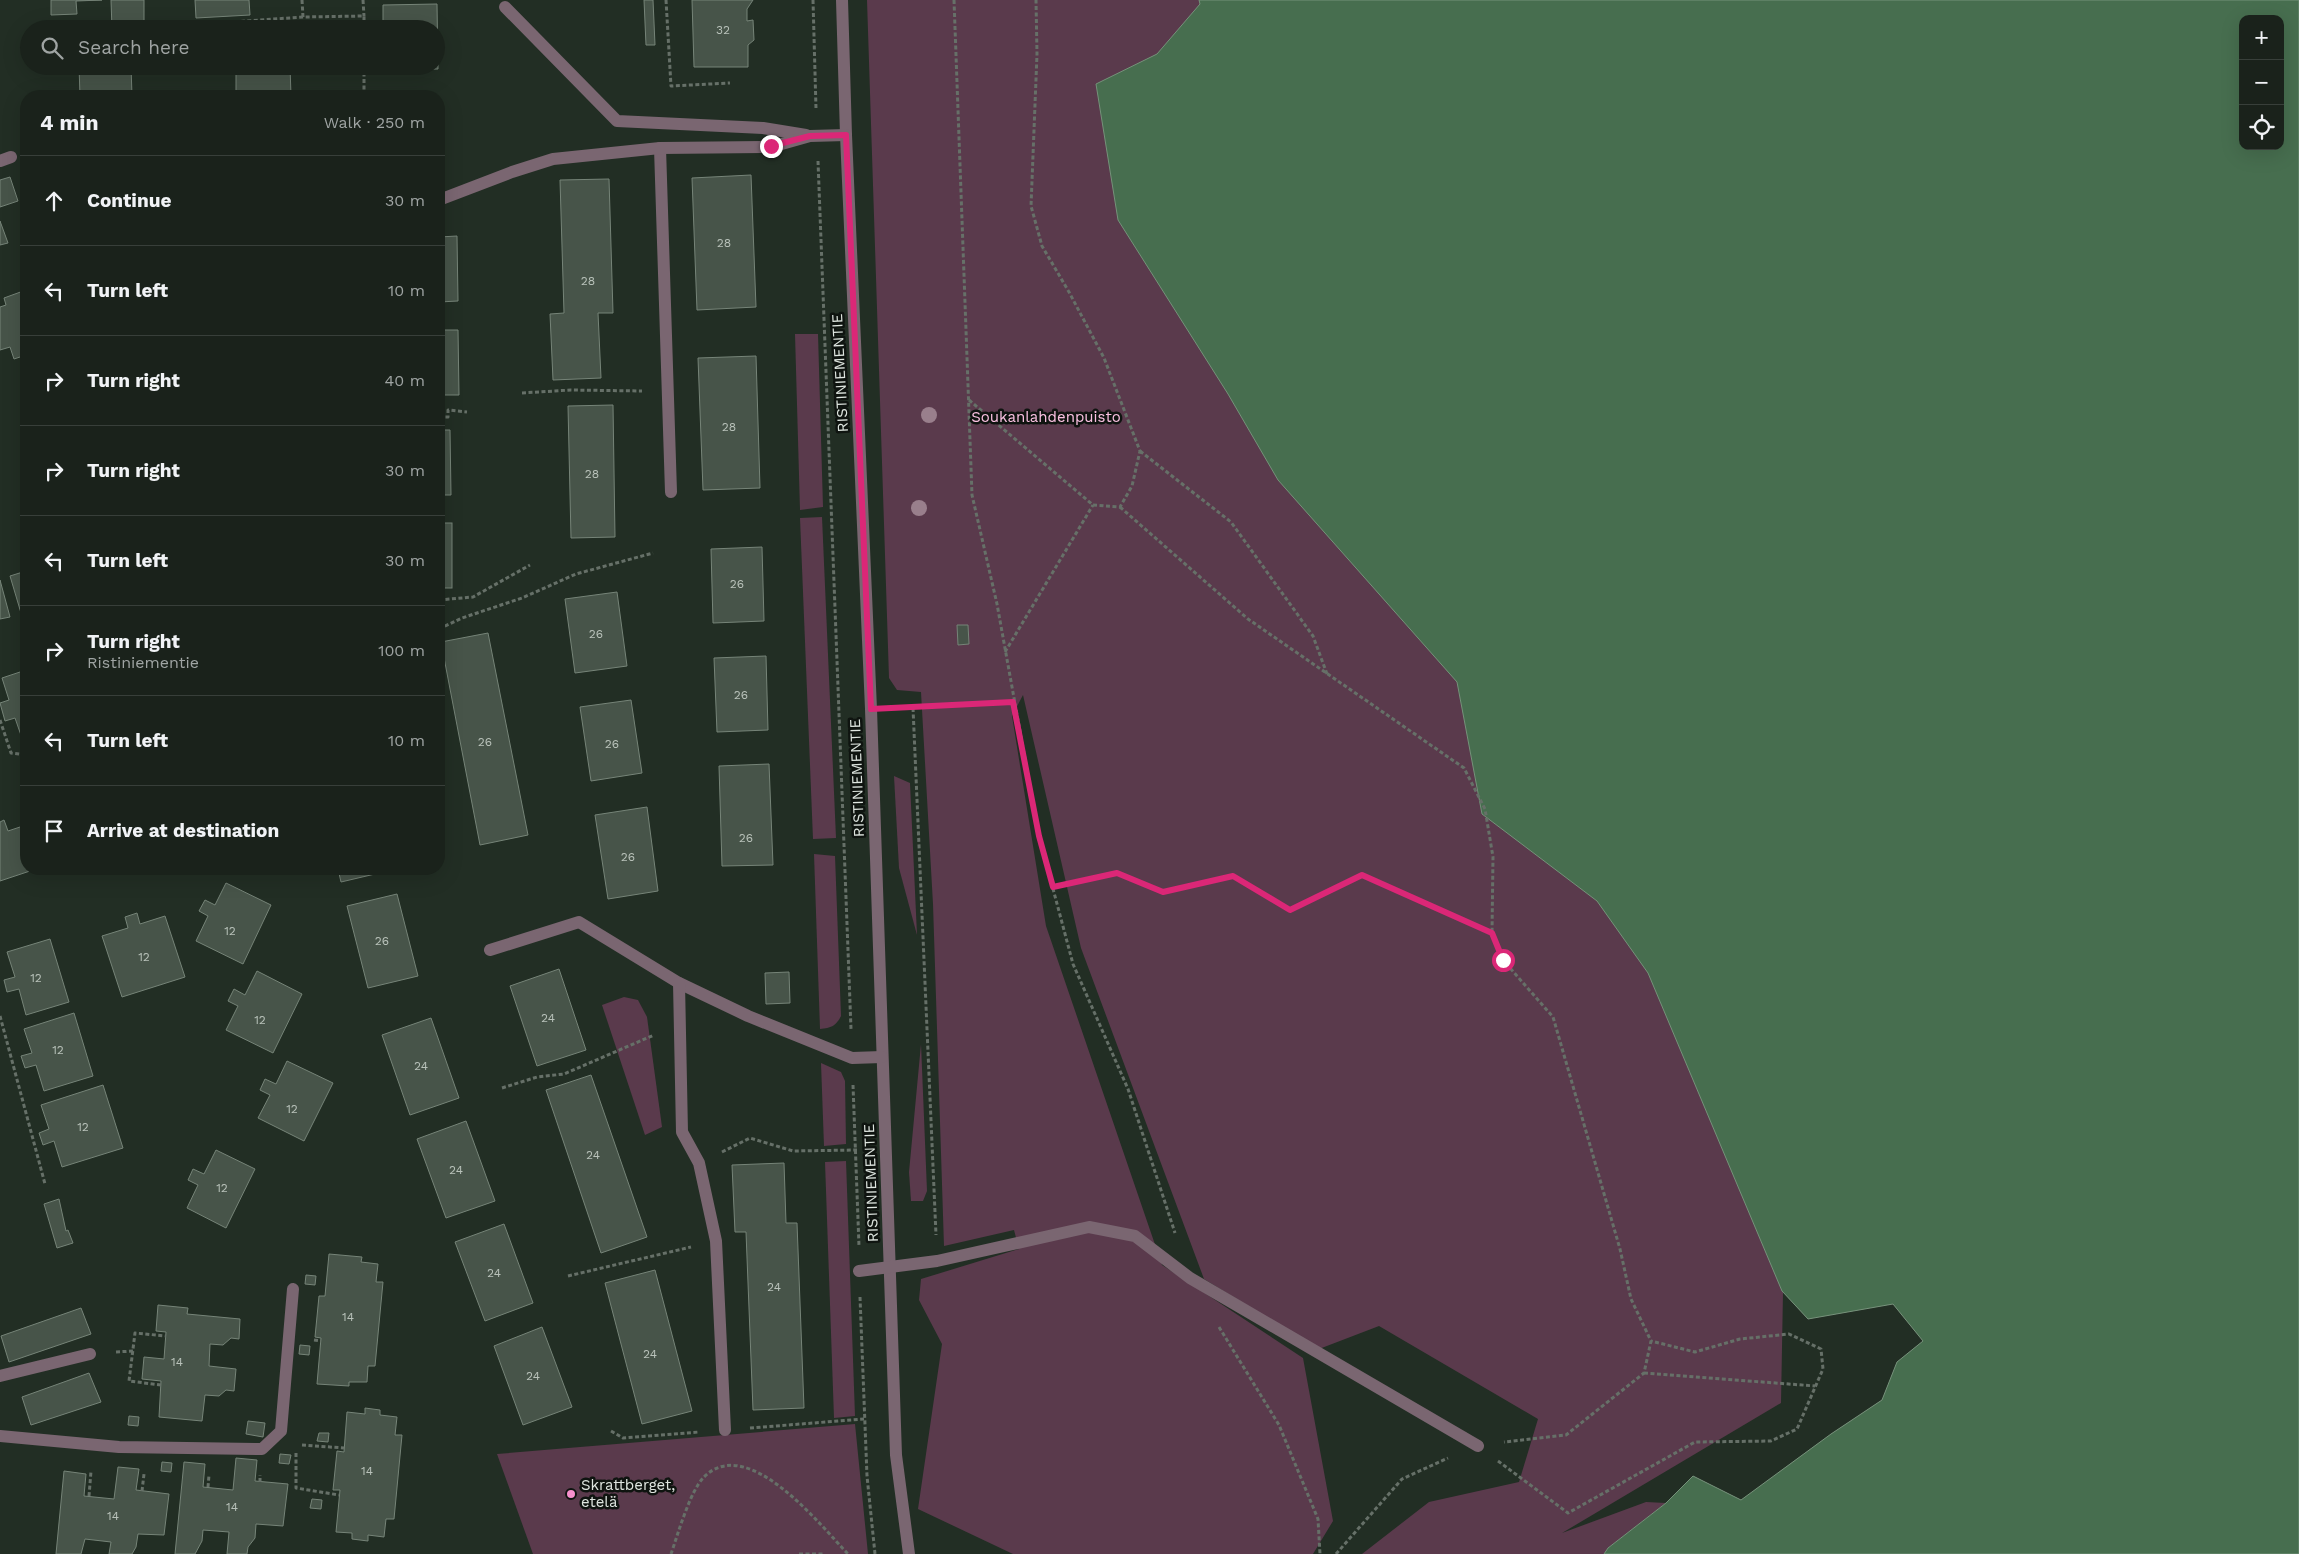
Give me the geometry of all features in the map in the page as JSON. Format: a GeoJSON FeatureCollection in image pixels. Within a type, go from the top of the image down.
{"type":"FeatureCollection","features":[{"type":"Feature","properties":{"kind":"street","name":"RISTINIEMENTIE"},"geometry":{"type":"LineString","coordinates":[[842,0],[846,135],[871,709],[896,1455],[909,1554]]}},
{"type":"Feature","properties":{"kind":"street"},"geometry":{"type":"LineString","coordinates":[[505,7],[617,121],[763,128],[813,136],[846,135]]}},
{"type":"Feature","properties":{"kind":"street"},"geometry":{"type":"LineString","coordinates":[[445,198],[553,158],[660,148],[771,146],[813,136]]}},
{"type":"Feature","properties":{"kind":"street"},"geometry":{"type":"LineString","coordinates":[[660,148],[671,492]]}},
{"type":"Feature","properties":{"kind":"street"},"geometry":{"type":"LineString","coordinates":[[490,950],[579,922],[679,983],[748,1016],[852,1058],[882,1057]]}},
{"type":"Feature","properties":{"kind":"street"},"geometry":{"type":"LineString","coordinates":[[679,983],[682,1132],[699,1163],[716,1241],[725,1430]]}},
{"type":"Feature","properties":{"kind":"street"},"geometry":{"type":"LineString","coordinates":[[860,1271],[937,1261],[1089,1227],[1135,1236],[1190,1278],[1478,1446]]}},
{"type":"Feature","properties":{"kind":"street"},"geometry":{"type":"LineString","coordinates":[[0,1436],[118,1447],[262,1449],[282,1431],[293,1289]]}},
{"type":"Feature","properties":{"kind":"street"},"geometry":{"type":"LineString","coordinates":[[0,1376],[90,1354]]}},
{"type":"Feature","properties":{"kind":"path"},"geometry":{"type":"LineString","coordinates":[[302,0],[303,16]]}},
{"type":"Feature","properties":{"kind":"path"},"geometry":{"type":"LineString","coordinates":[[363,0],[364,20]]}},
{"type":"Feature","properties":{"kind":"path"},"geometry":{"type":"LineString","coordinates":[[666,0],[671,86],[730,83]]}},
{"type":"Feature","properties":{"kind":"path"},"geometry":{"type":"LineString","coordinates":[[812,0],[813,136],[857,1150],[864,1418],[875,1554]]}},
{"type":"Feature","properties":{"kind":"path"},"geometry":{"type":"LineString","coordinates":[[954,0],[972,495],[997,604],[1013,702],[1039,836],[1073,964],[1128,1089],[1190,1278]]}},
{"type":"Feature","properties":{"kind":"path"},"geometry":{"type":"LineString","coordinates":[[1036,0],[1037,54],[1031,206],[1042,246],[1104,358],[1140,450],[1231,522],[1313,636],[1327,674]]}},
{"type":"Feature","properties":{"kind":"path"},"geometry":{"type":"LineString","coordinates":[[254,20],[303,16],[364,16]]}},
{"type":"Feature","properties":{"kind":"path"},"geometry":{"type":"LineString","coordinates":[[364,75],[364,90]]}},
{"type":"Feature","properties":{"kind":"path"},"geometry":{"type":"LineString","coordinates":[[522,393],[571,390],[613,392]]}},
{"type":"Feature","properties":{"kind":"path"},"geometry":{"type":"LineString","coordinates":[[968,399],[1093,505],[1120,507],[1248,619],[1464,768],[1486,809],[1493,857],[1492,933],[1503,960],[1553,1017],[1620,1249],[1632,1299],[1651,1341],[1644,1373],[1566,1435],[1478,1446],[1402,1479],[1336,1554]]}},
{"type":"Feature","properties":{"kind":"path"},"geometry":{"type":"LineString","coordinates":[[445,417],[448,417],[448,410],[467,412]]}},
{"type":"Feature","properties":{"kind":"path"},"geometry":{"type":"LineString","coordinates":[[1120,507],[1132,486],[1140,450]]}},
{"type":"Feature","properties":{"kind":"path"},"geometry":{"type":"LineString","coordinates":[[1005,652],[1093,505]]}},
{"type":"Feature","properties":{"kind":"path"},"geometry":{"type":"LineString","coordinates":[[445,626],[462,618],[522,598],[576,574],[653,553]]}},
{"type":"Feature","properties":{"kind":"path"},"geometry":{"type":"LineString","coordinates":[[445,599],[473,597],[530,564]]}},
{"type":"Feature","properties":{"kind":"path"},"geometry":{"type":"LineString","coordinates":[[871,709],[1013,702]]}},
{"type":"Feature","properties":{"kind":"path"},"geometry":{"type":"LineString","coordinates":[[913,708],[937,1261]]}},
{"type":"Feature","properties":{"kind":"path"},"geometry":{"type":"LineString","coordinates":[[0,720],[11,753],[20,754]]}},
{"type":"Feature","properties":{"kind":"path"},"geometry":{"type":"LineString","coordinates":[[1053,887],[1117,873],[1163,892],[1233,876],[1290,910],[1362,875],[1492,933]]}},
{"type":"Feature","properties":{"kind":"path"},"geometry":{"type":"LineString","coordinates":[[0,1016],[44,1184]]}},
{"type":"Feature","properties":{"kind":"path"},"geometry":{"type":"LineString","coordinates":[[502,1088],[537,1077],[564,1074],[680,1024]]}},
{"type":"Feature","properties":{"kind":"path"},"geometry":{"type":"LineString","coordinates":[[738,1145],[750,1138],[793,1151],[857,1150]]}},
{"type":"Feature","properties":{"kind":"path"},"geometry":{"type":"LineString","coordinates":[[568,1276],[716,1241]]}},
{"type":"Feature","properties":{"kind":"path"},"geometry":{"type":"LineString","coordinates":[[1215,1319],[1279,1425],[1318,1519],[1320,1554]]}},
{"type":"Feature","properties":{"kind":"path"},"geometry":{"type":"LineString","coordinates":[[161,1385],[128,1381],[135,1333],[166,1336]]}},
{"type":"Feature","properties":{"kind":"path"},"geometry":{"type":"LineString","coordinates":[[1478,1446],[1568,1513],[1696,1442],[1771,1441],[1797,1429],[1824,1369],[1821,1349],[1789,1334],[1740,1339],[1695,1352],[1651,1341]]}},
{"type":"Feature","properties":{"kind":"path"},"geometry":{"type":"LineString","coordinates":[[1644,1373],[1815,1386]]}},
{"type":"Feature","properties":{"kind":"path"},"geometry":{"type":"LineString","coordinates":[[725,1430],[864,1418]]}},
{"type":"Feature","properties":{"kind":"path"},"geometry":{"type":"LineString","coordinates":[[611,1431],[623,1438],[694,1432]]}},
{"type":"Feature","properties":{"kind":"path"},"geometry":{"type":"LineString","coordinates":[[340,1495],[296,1488],[297,1445],[344,1448]]}},
{"type":"Feature","properties":{"kind":"path"},"geometry":{"type":"LineString","coordinates":[[672,1554],[690,1502],[704,1477],[723,1466],[745,1467],[771,1480],[794,1496],[848,1554]]}},
{"type":"Feature","properties":{"kind":"path"},"geometry":{"type":"LineString","coordinates":[[799,1554],[824,1554]]}},
{"type":"Feature","properties":{"kind":"green space","name":"Soukanlahdenpuisto"},"geometry":{"type":"Polygon","coordinates":[[[867,0],[1747,0],[2053,1507],[1666,1503],[1608,1548],[1604,1554],[1362,1554],[1429,1502],[1519,1482],[1538,1419],[1379,1326],[1319,1349],[1204,1279],[1081,948],[1023,695],[1012,716],[1046,926],[1162,1265],[1303,1358],[1333,1521],[1313,1554],[1013,1554],[918,1509],[942,1344],[919,1300],[921,1279],[1019,1249],[1014,1230],[944,1246],[933,904],[921,692],[897,690],[889,678],[867,0]],[[1783,1292],[1781,1403],[1562,1533],[1646,1502],[1666,1503],[1693,1476],[1741,1500],[1831,1434],[1882,1400],[1897,1362],[1923,1341],[1893,1304],[1808,1319],[1783,1292]]]}},
{"type":"Feature","properties":{"kind":"green space"},"geometry":{"type":"Polygon","coordinates":[[[795,334],[818,334],[823,507],[800,510],[795,334]]]}},
{"type":"Feature","properties":{"kind":"green space"},"geometry":{"type":"Polygon","coordinates":[[[822,517],[836,838],[813,839],[800,518],[822,517]]]}},
{"type":"Feature","properties":{"kind":"green space"},"geometry":{"type":"Polygon","coordinates":[[[894,776],[910,783],[917,935],[899,868],[894,776]]]}},
{"type":"Feature","properties":{"kind":"green space"},"geometry":{"type":"Polygon","coordinates":[[[814,854],[835,856],[841,1016],[833,1026],[820,1029],[814,854]]]}},
{"type":"Feature","properties":{"kind":"green space"},"geometry":{"type":"Polygon","coordinates":[[[624,997],[638,1000],[647,1017],[662,1127],[645,1135],[602,1005],[624,997]]]}},
{"type":"Feature","properties":{"kind":"green space"},"geometry":{"type":"Polygon","coordinates":[[[921,1044],[927,1191],[923,1201],[911,1201],[909,1172],[921,1044]]]}},
{"type":"Feature","properties":{"kind":"green space"},"geometry":{"type":"Polygon","coordinates":[[[821,1063],[841,1072],[845,1081],[846,1144],[824,1146],[821,1063]]]}},
{"type":"Feature","properties":{"kind":"green space"},"geometry":{"type":"Polygon","coordinates":[[[846,1161],[855,1416],[834,1418],[825,1162],[846,1161]]]}},
{"type":"Feature","properties":{"kind":"green space"},"geometry":{"type":"Polygon","coordinates":[[[855,1424],[868,1554],[533,1554],[497,1454],[855,1424]]]}},
{"type":"Feature","properties":{"kind":"shaded area"},"geometry":{"type":"Polygon","coordinates":[[[1199,0],[2299,0],[2299,1554],[1604,1554],[1608,1548],[1666,1503],[1693,1476],[1741,1500],[1831,1434],[1882,1400],[1897,1362],[1923,1341],[1893,1304],[1808,1319],[1782,1291],[1648,973],[1597,901],[1482,814],[1457,682],[1278,480],[1228,394],[1118,220],[1096,84],[1157,54],[1200,4],[1199,0]]]}},
{"type":"Feature","properties":{"kind":"building"},"geometry":{"type":"Polygon","coordinates":[[[51,0],[102,0],[76,1],[77,14],[51,15],[51,0]]]}},
{"type":"Feature","properties":{"kind":"building"},"geometry":{"type":"Polygon","coordinates":[[[111,0],[144,0],[144,20],[112,20],[111,0]]]}},
{"type":"Feature","properties":{"kind":"building"},"geometry":{"type":"Polygon","coordinates":[[[195,0],[249,0],[250,15],[196,18],[195,0]]]}},
{"type":"Feature","properties":{"kind":"building"},"geometry":{"type":"Polygon","coordinates":[[[644,0],[653,0],[655,45],[646,45],[644,0]]]}},
{"type":"Feature","properties":{"kind":"building"},"geometry":{"type":"Polygon","coordinates":[[[692,0],[753,0],[747,9],[747,21],[753,20],[754,40],[748,45],[748,67],[694,67],[692,0]]]}},
{"type":"Feature","properties":{"kind":"building"},"geometry":{"type":"Polygon","coordinates":[[[437,4],[437,20],[383,20],[383,5],[437,4]]]}},
{"type":"Feature","properties":{"kind":"building"},"geometry":{"type":"Polygon","coordinates":[[[79,75],[131,75],[132,90],[80,90],[79,75]]]}},
{"type":"Feature","properties":{"kind":"building"},"geometry":{"type":"Polygon","coordinates":[[[236,75],[290,75],[291,90],[236,90],[236,75]]]}},
{"type":"Feature","properties":{"kind":"building"},"geometry":{"type":"Polygon","coordinates":[[[751,175],[756,307],[697,310],[692,178],[751,175]]]}},
{"type":"Feature","properties":{"kind":"building"},"geometry":{"type":"Polygon","coordinates":[[[10,177],[18,201],[0,207],[0,180],[10,177]]]}},
{"type":"Feature","properties":{"kind":"building"},"geometry":{"type":"Polygon","coordinates":[[[609,179],[613,313],[598,313],[601,378],[553,380],[550,314],[564,313],[560,180],[609,179]]]}},
{"type":"Feature","properties":{"kind":"building"},"geometry":{"type":"Polygon","coordinates":[[[0,221],[8,243],[0,245],[0,221]]]}},
{"type":"Feature","properties":{"kind":"building"},"geometry":{"type":"Polygon","coordinates":[[[457,236],[458,301],[445,302],[445,237],[457,236]]]}},
{"type":"Feature","properties":{"kind":"building"},"geometry":{"type":"Polygon","coordinates":[[[20,292],[20,357],[14,359],[10,347],[0,350],[0,307],[6,305],[4,298],[20,292]]]}},
{"type":"Feature","properties":{"kind":"building"},"geometry":{"type":"Polygon","coordinates":[[[445,330],[458,330],[459,395],[445,395],[445,330]]]}},
{"type":"Feature","properties":{"kind":"building"},"geometry":{"type":"Polygon","coordinates":[[[756,356],[760,488],[703,490],[698,358],[756,356]]]}},
{"type":"Feature","properties":{"kind":"building"},"geometry":{"type":"Polygon","coordinates":[[[613,405],[615,537],[571,538],[568,406],[613,405]]]}},
{"type":"Feature","properties":{"kind":"building"},"geometry":{"type":"Polygon","coordinates":[[[445,430],[450,430],[451,495],[445,495],[445,430]]]}},
{"type":"Feature","properties":{"kind":"building"},"geometry":{"type":"Polygon","coordinates":[[[445,523],[452,523],[452,588],[445,588],[445,523]]]}},
{"type":"Feature","properties":{"kind":"building"},"geometry":{"type":"Polygon","coordinates":[[[762,547],[764,621],[713,623],[711,549],[762,547]]]}},
{"type":"Feature","properties":{"kind":"building"},"geometry":{"type":"Polygon","coordinates":[[[20,573],[20,610],[10,576],[20,573]]]}},
{"type":"Feature","properties":{"kind":"building"},"geometry":{"type":"Polygon","coordinates":[[[0,580],[10,617],[0,619],[0,580]]]}},
{"type":"Feature","properties":{"kind":"building"},"geometry":{"type":"Polygon","coordinates":[[[617,592],[627,666],[575,673],[565,599],[617,592]]]}},
{"type":"Feature","properties":{"kind":"building"},"geometry":{"type":"Polygon","coordinates":[[[957,625],[968,625],[969,644],[958,645],[957,625]]]}},
{"type":"Feature","properties":{"kind":"building"},"geometry":{"type":"Polygon","coordinates":[[[488,633],[528,835],[480,845],[445,663],[445,641],[488,633]]]}},
{"type":"Feature","properties":{"kind":"building"},"geometry":{"type":"Polygon","coordinates":[[[766,656],[768,730],[717,732],[714,658],[766,656]]]}},
{"type":"Feature","properties":{"kind":"building"},"geometry":{"type":"Polygon","coordinates":[[[20,672],[20,732],[15,718],[5,721],[0,703],[9,700],[2,678],[20,672]]]}},
{"type":"Feature","properties":{"kind":"building"},"geometry":{"type":"Polygon","coordinates":[[[631,700],[642,773],[591,781],[580,707],[631,700]]]}},
{"type":"Feature","properties":{"kind":"building"},"geometry":{"type":"Polygon","coordinates":[[[769,764],[773,865],[722,866],[719,766],[769,764]]]}},
{"type":"Feature","properties":{"kind":"building"},"geometry":{"type":"Polygon","coordinates":[[[647,807],[658,891],[608,899],[595,815],[647,807]]]}},
{"type":"Feature","properties":{"kind":"building"},"geometry":{"type":"Polygon","coordinates":[[[4,820],[8,831],[20,827],[20,874],[0,881],[0,822],[4,820]]]}},
{"type":"Feature","properties":{"kind":"building"},"geometry":{"type":"Polygon","coordinates":[[[339,875],[371,875],[341,882],[339,875]]]}},
{"type":"Feature","properties":{"kind":"building"},"geometry":{"type":"Polygon","coordinates":[[[226,883],[271,905],[243,964],[196,941],[208,916],[199,911],[205,900],[215,905],[226,883]]]}},
{"type":"Feature","properties":{"kind":"building"},"geometry":{"type":"Polygon","coordinates":[[[397,894],[418,976],[368,988],[347,906],[397,894]]]}},
{"type":"Feature","properties":{"kind":"building"},"geometry":{"type":"Polygon","coordinates":[[[137,913],[140,924],[165,916],[185,977],[122,997],[102,936],[128,928],[125,917],[137,913]]]}},
{"type":"Feature","properties":{"kind":"building"},"geometry":{"type":"Polygon","coordinates":[[[50,939],[69,1002],[26,1015],[19,989],[7,992],[4,980],[15,977],[7,952],[50,939]]]}},
{"type":"Feature","properties":{"kind":"building"},"geometry":{"type":"Polygon","coordinates":[[[559,969],[586,1050],[537,1066],[510,986],[559,969]]]}},
{"type":"Feature","properties":{"kind":"building"},"geometry":{"type":"Polygon","coordinates":[[[257,971],[302,994],[273,1053],[226,1030],[238,1006],[228,1001],[234,989],[245,995],[257,971]]]}},
{"type":"Feature","properties":{"kind":"building"},"geometry":{"type":"Polygon","coordinates":[[[789,972],[790,1003],[766,1004],[765,973],[789,972]]]}},
{"type":"Feature","properties":{"kind":"building"},"geometry":{"type":"Polygon","coordinates":[[[74,1013],[93,1076],[44,1091],[36,1065],[25,1068],[21,1056],[32,1053],[24,1029],[74,1013]]]}},
{"type":"Feature","properties":{"kind":"building"},"geometry":{"type":"Polygon","coordinates":[[[431,1018],[459,1098],[410,1115],[382,1035],[431,1018]]]}},
{"type":"Feature","properties":{"kind":"building"},"geometry":{"type":"Polygon","coordinates":[[[287,1061],[333,1083],[304,1141],[258,1118],[270,1095],[260,1090],[265,1079],[276,1084],[287,1061]]]}},
{"type":"Feature","properties":{"kind":"building"},"geometry":{"type":"Polygon","coordinates":[[[591,1075],[647,1237],[601,1253],[546,1090],[591,1075]]]}},
{"type":"Feature","properties":{"kind":"building"},"geometry":{"type":"Polygon","coordinates":[[[103,1085],[123,1148],[62,1167],[54,1141],[43,1145],[39,1133],[49,1129],[41,1105],[103,1085]]]}},
{"type":"Feature","properties":{"kind":"building"},"geometry":{"type":"Polygon","coordinates":[[[466,1121],[495,1201],[446,1218],[417,1139],[466,1121]]]}},
{"type":"Feature","properties":{"kind":"building"},"geometry":{"type":"Polygon","coordinates":[[[216,1150],[255,1169],[226,1228],[187,1208],[198,1185],[188,1180],[193,1169],[204,1174],[216,1150]]]}},
{"type":"Feature","properties":{"kind":"building"},"geometry":{"type":"Polygon","coordinates":[[[784,1163],[786,1223],[797,1223],[804,1408],[753,1410],[746,1232],[735,1232],[732,1165],[784,1163]]]}},
{"type":"Feature","properties":{"kind":"building"},"geometry":{"type":"Polygon","coordinates":[[[59,1199],[66,1231],[68,1230],[73,1243],[57,1248],[44,1204],[59,1199]]]}},
{"type":"Feature","properties":{"kind":"building"},"geometry":{"type":"Polygon","coordinates":[[[504,1224],[533,1303],[485,1321],[455,1242],[504,1224]]]}},
{"type":"Feature","properties":{"kind":"building"},"geometry":{"type":"Polygon","coordinates":[[[329,1254],[362,1257],[361,1262],[378,1264],[376,1282],[383,1282],[375,1366],[368,1366],[367,1382],[349,1382],[349,1386],[317,1384],[321,1338],[315,1337],[319,1296],[325,1296],[329,1254]]]}},
{"type":"Feature","properties":{"kind":"building"},"geometry":{"type":"Polygon","coordinates":[[[655,1270],[692,1411],[642,1424],[605,1283],[655,1270]]]}},
{"type":"Feature","properties":{"kind":"building"},"geometry":{"type":"Polygon","coordinates":[[[306,1275],[316,1276],[315,1285],[305,1284],[306,1275]]]}},
{"type":"Feature","properties":{"kind":"building"},"geometry":{"type":"Polygon","coordinates":[[[158,1305],[188,1308],[187,1314],[240,1319],[239,1339],[231,1338],[223,1345],[210,1344],[209,1366],[236,1369],[234,1391],[226,1390],[219,1396],[205,1395],[202,1421],[159,1417],[161,1381],[142,1379],[144,1357],[164,1359],[166,1332],[156,1331],[158,1305]]]}},
{"type":"Feature","properties":{"kind":"building"},"geometry":{"type":"Polygon","coordinates":[[[81,1308],[91,1334],[9,1362],[1,1336],[81,1308]]]}},
{"type":"Feature","properties":{"kind":"building"},"geometry":{"type":"Polygon","coordinates":[[[542,1327],[572,1407],[523,1425],[494,1346],[542,1327]]]}},
{"type":"Feature","properties":{"kind":"building"},"geometry":{"type":"Polygon","coordinates":[[[300,1345],[310,1346],[309,1355],[299,1354],[300,1345]]]}},
{"type":"Feature","properties":{"kind":"building"},"geometry":{"type":"Polygon","coordinates":[[[89,1373],[101,1402],[31,1425],[22,1397],[89,1373]]]}},
{"type":"Feature","properties":{"kind":"building"},"geometry":{"type":"Polygon","coordinates":[[[365,1408],[380,1410],[380,1415],[397,1417],[395,1435],[402,1435],[394,1519],[386,1519],[384,1537],[368,1535],[368,1541],[352,1539],[352,1533],[336,1532],[340,1490],[333,1490],[337,1451],[344,1452],[347,1412],[365,1414],[365,1408]]]}},
{"type":"Feature","properties":{"kind":"building"},"geometry":{"type":"Polygon","coordinates":[[[129,1416],[139,1417],[138,1426],[128,1425],[129,1416]]]}},
{"type":"Feature","properties":{"kind":"building"},"geometry":{"type":"Polygon","coordinates":[[[248,1421],[265,1423],[263,1437],[246,1434],[248,1421]]]}},
{"type":"Feature","properties":{"kind":"building"},"geometry":{"type":"Polygon","coordinates":[[[319,1433],[329,1433],[328,1442],[317,1441],[319,1433]]]}},
{"type":"Feature","properties":{"kind":"building"},"geometry":{"type":"Polygon","coordinates":[[[280,1454],[291,1455],[289,1464],[279,1463],[280,1454]]]}},
{"type":"Feature","properties":{"kind":"building"},"geometry":{"type":"Polygon","coordinates":[[[236,1458],[257,1460],[255,1481],[288,1484],[283,1526],[256,1524],[255,1538],[248,1547],[247,1554],[227,1554],[229,1532],[203,1530],[202,1541],[195,1554],[175,1554],[184,1462],[205,1464],[203,1487],[233,1490],[236,1458]]]}},
{"type":"Feature","properties":{"kind":"building"},"geometry":{"type":"Polygon","coordinates":[[[162,1462],[172,1463],[171,1472],[161,1471],[162,1462]]]}},
{"type":"Feature","properties":{"kind":"building"},"geometry":{"type":"Polygon","coordinates":[[[118,1467],[139,1469],[136,1490],[169,1494],[164,1535],[138,1534],[136,1547],[132,1554],[109,1554],[111,1542],[85,1539],[81,1554],[56,1554],[64,1471],[86,1474],[84,1496],[114,1499],[118,1467]]]}},
{"type":"Feature","properties":{"kind":"building"},"geometry":{"type":"Polygon","coordinates":[[[312,1499],[322,1500],[321,1509],[310,1508],[312,1499]]]}},
{"type":"Feature","properties":{"kind":"place","name":"Skrattberget, etelä"},"geometry":{"type":"Point","coordinates":[571,1494]}},
{"type":"Feature","properties":{"kind":"route"},"geometry":{"type":"LineString","coordinates":[[771,146],[810,136],[846,135],[871,709],[1013,702],[1039,836],[1053,887],[1117,873],[1163,892],[1233,876],[1290,910],[1362,875],[1492,933],[1503,960]]}}]}
